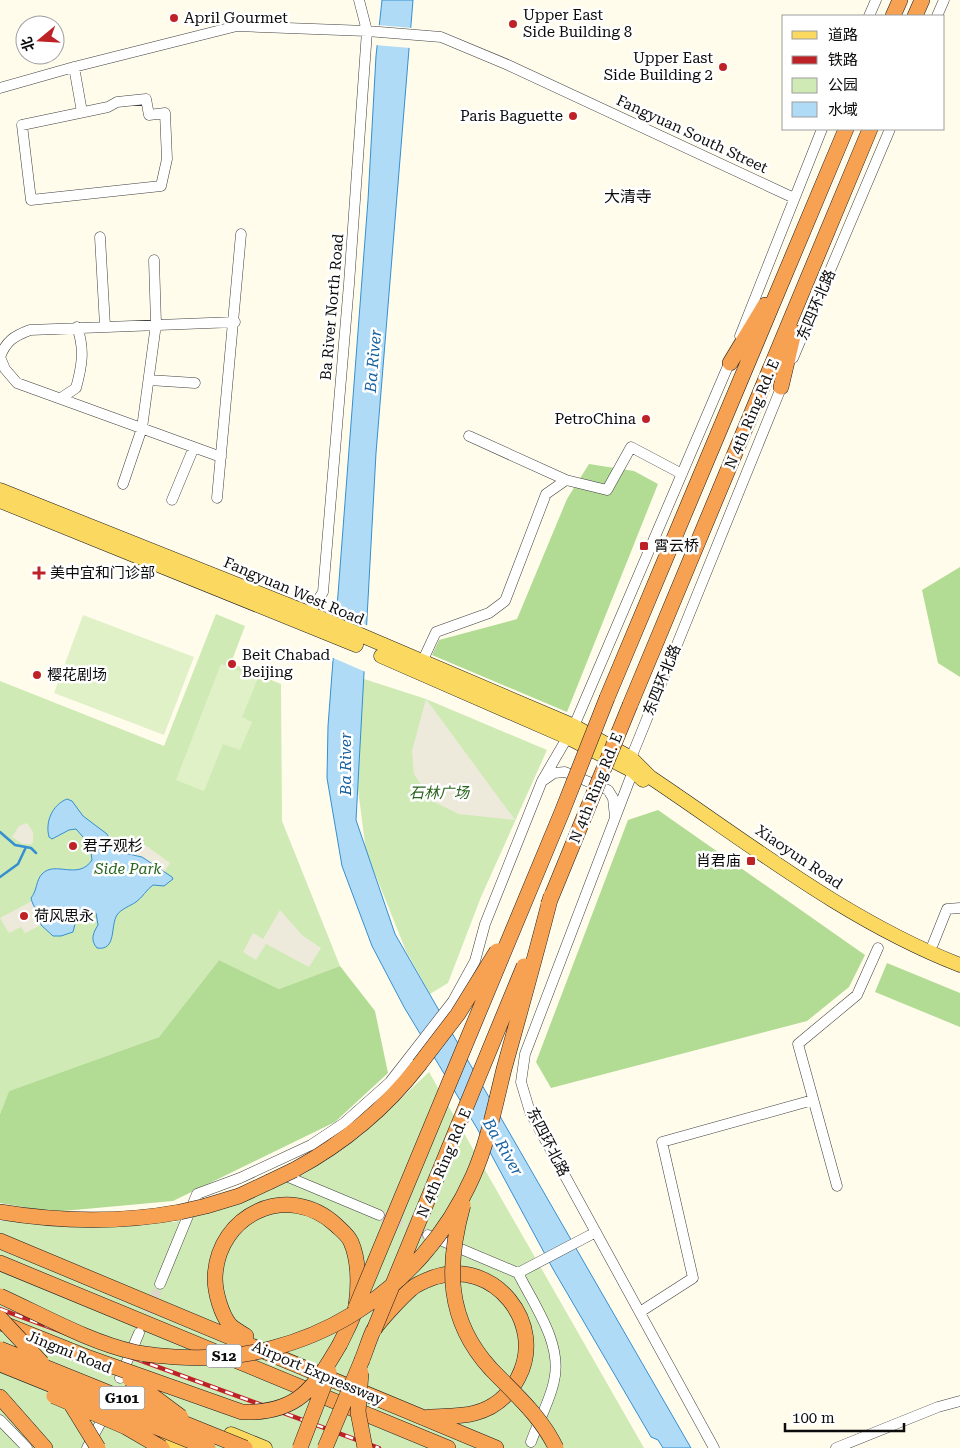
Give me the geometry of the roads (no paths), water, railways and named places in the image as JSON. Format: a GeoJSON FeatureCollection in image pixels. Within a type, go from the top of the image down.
{"type":"FeatureCollection","features":[{"type":"Feature","properties":{"kind":"highway"},"geometry":{"type":"LineString","coordinates":[[893,15],[900,0]]}},
{"type":"Feature","properties":{"kind":"highway"},"geometry":{"type":"LineString","coordinates":[[916,15],[922,0]]}},
{"type":"Feature","properties":{"kind":"highway","name":"N 4th Ring Rd. E"},"geometry":{"type":"LineString","coordinates":[[300,1448],[340,1344],[519,915],[607,698],[846,130]]}},
{"type":"Feature","properties":{"kind":"highway","name":"N 4th Ring Rd. E"},"geometry":{"type":"LineString","coordinates":[[325,1448],[494,1044],[551,896],[870,130]]}},
{"type":"Feature","properties":{"kind":"highway"},"geometry":{"type":"LineString","coordinates":[[730,362],[791,261]]}},
{"type":"Feature","properties":{"kind":"highway"},"geometry":{"type":"LineString","coordinates":[[781,387],[805,286]]}},
{"type":"Feature","properties":{"kind":"highway"},"geometry":{"type":"LineString","coordinates":[[551,896],[491,1122],[468,1186],[460,1215],[452,1269],[453,1294],[458,1316],[475,1350],[532,1410],[542,1423],[556,1448]]}},
{"type":"Feature","properties":{"kind":"highway"},"geometry":{"type":"LineString","coordinates":[[0,1212],[60,1220],[148,1218],[206,1206],[239,1196],[294,1170],[361,1128],[399,1091],[416,1060],[458,1014],[519,915]]}},
{"type":"Feature","properties":{"kind":"highway"},"geometry":{"type":"LineString","coordinates":[[0,1296],[113,1347],[136,1353],[218,1358],[276,1348],[309,1337],[348,1318],[373,1303],[398,1282],[433,1244],[468,1186]]}},
{"type":"Feature","properties":{"kind":"highway"},"geometry":{"type":"LineString","coordinates":[[267,1351],[230,1325],[218,1294],[216,1266],[224,1242],[233,1228],[247,1216],[272,1207],[302,1206],[317,1211],[329,1219],[350,1240],[356,1257],[356,1307]]}},
{"type":"Feature","properties":{"kind":"highway","name":"Airport Expressway"},"geometry":{"type":"LineString","coordinates":[[0,1241],[496,1448]]}},
{"type":"Feature","properties":{"kind":"highway","name":"Airport Expressway"},"geometry":{"type":"LineString","coordinates":[[0,1263],[448,1448]]}},
{"type":"Feature","properties":{"kind":"highway"},"geometry":{"type":"LineString","coordinates":[[374,1330],[412,1288],[444,1275],[475,1276],[491,1283],[506,1294],[516,1308],[523,1323],[526,1356],[522,1370],[507,1394],[495,1405],[475,1413],[423,1417]]}},
{"type":"Feature","properties":{"kind":"highway"},"geometry":{"type":"LineString","coordinates":[[0,1318],[58,1384],[98,1448]]}},
{"type":"Feature","properties":{"kind":"highway"},"geometry":{"type":"LineString","coordinates":[[0,1322],[119,1371],[161,1401],[193,1429],[208,1448]]}},
{"type":"Feature","properties":{"kind":"highway"},"geometry":{"type":"LineString","coordinates":[[84,1356],[242,1412],[262,1413],[295,1402],[313,1386],[340,1344]]}},
{"type":"Feature","properties":{"kind":"highway","name":"G101"},"geometry":{"type":"LineString","coordinates":[[0,1349],[245,1448]]}},
{"type":"Feature","properties":{"kind":"highway"},"geometry":{"type":"LineString","coordinates":[[362,1360],[358,1412],[365,1448]]}},
{"type":"Feature","properties":{"kind":"highway","name":"G101"},"geometry":{"type":"LineString","coordinates":[[0,1364],[208,1448]]}},
{"type":"Feature","properties":{"kind":"highway"},"geometry":{"type":"LineString","coordinates":[[0,1370],[126,1428],[162,1448]]}},
{"type":"Feature","properties":{"kind":"highway"},"geometry":{"type":"LineString","coordinates":[[0,1397],[45,1448]]}},
{"type":"Feature","properties":{"kind":"main road","name":"Fangyuan West Road"},"geometry":{"type":"LineString","coordinates":[[0,490],[313,619],[379,650],[571,732]]}},
{"type":"Feature","properties":{"kind":"main road","name":"Fangyuan West Road"},"geometry":{"type":"LineString","coordinates":[[0,500],[313,619]]}},
{"type":"Feature","properties":{"kind":"main road","name":"Fangyuan West Road"},"geometry":{"type":"LineString","coordinates":[[379,650],[422,662],[571,732]]}},
{"type":"Feature","properties":{"kind":"main road"},"geometry":{"type":"LineString","coordinates":[[571,732],[632,765]]}},
{"type":"Feature","properties":{"kind":"main road","name":"Xiaoyun Road"},"geometry":{"type":"LineString","coordinates":[[632,765],[854,914],[906,942],[960,965]]}},
{"type":"Feature","properties":{"kind":"main road","name":"Xiaoyun Road"},"geometry":{"type":"LineString","coordinates":[[632,765],[648,785],[828,908],[884,940],[960,975]]}},
{"type":"Feature","properties":{"kind":"main road","name":"Jingmi Road"},"geometry":{"type":"LineString","coordinates":[[0,1342],[265,1448]]}},
{"type":"Feature","properties":{"kind":"main road","name":"G101"},"geometry":{"type":"LineString","coordinates":[[0,1370],[188,1448]]}},
{"type":"Feature","properties":{"kind":"street"},"geometry":{"type":"LineString","coordinates":[[869,15],[876,0]]}},
{"type":"Feature","properties":{"kind":"street"},"geometry":{"type":"LineString","coordinates":[[937,15],[944,0]]}},
{"type":"Feature","properties":{"kind":"street","name":"Ba River North Road"},"geometry":{"type":"LineString","coordinates":[[313,619],[323,592],[370,31],[360,1]]}},
{"type":"Feature","properties":{"kind":"street","name":"Fangyuan South Street"},"geometry":{"type":"LineString","coordinates":[[0,88],[74,67],[237,26],[428,35],[448,38],[794,198]]}},
{"type":"Feature","properties":{"kind":"street"},"geometry":{"type":"LineString","coordinates":[[74,67],[82,112]]}},
{"type":"Feature","properties":{"kind":"street"},"geometry":{"type":"LineString","coordinates":[[146,99],[149,115],[165,114],[167,159],[161,186],[30,200],[22,125],[82,112],[108,107],[117,102],[146,99]]}},
{"type":"Feature","properties":{"kind":"street"},"geometry":{"type":"LineString","coordinates":[[160,1284],[197,1194],[265,1167],[311,1145],[344,1123],[416,1060],[453,1001],[475,961],[485,924],[542,781],[571,732],[730,362],[822,130]]}},
{"type":"Feature","properties":{"kind":"street","name":"东四环北路"},"geometry":{"type":"LineString","coordinates":[[714,1448],[530,1112],[522,1082],[524,1054],[615,820],[632,765],[781,387],[890,130]]}},
{"type":"Feature","properties":{"kind":"street"},"geometry":{"type":"LineString","coordinates":[[217,498],[242,234]]}},
{"type":"Feature","properties":{"kind":"street"},"geometry":{"type":"LineString","coordinates":[[100,237],[105,326]]}},
{"type":"Feature","properties":{"kind":"street"},"geometry":{"type":"LineString","coordinates":[[124,484],[142,428],[149,380],[156,324],[154,260]]}},
{"type":"Feature","properties":{"kind":"street"},"geometry":{"type":"LineString","coordinates":[[221,457],[18,383],[5,369],[0,355],[5,344],[15,336],[30,330],[234,322]]}},
{"type":"Feature","properties":{"kind":"street"},"geometry":{"type":"LineString","coordinates":[[60,398],[76,388],[83,362],[82,340],[77,327]]}},
{"type":"Feature","properties":{"kind":"street"},"geometry":{"type":"LineString","coordinates":[[149,380],[194,383]]}},
{"type":"Feature","properties":{"kind":"street"},"geometry":{"type":"LineString","coordinates":[[469,436],[566,480],[607,490],[631,447],[682,474]]}},
{"type":"Feature","properties":{"kind":"street"},"geometry":{"type":"LineString","coordinates":[[172,500],[194,447]]}},
{"type":"Feature","properties":{"kind":"street"},"geometry":{"type":"LineString","coordinates":[[422,662],[436,632],[489,613],[506,601],[546,494],[566,480]]}},
{"type":"Feature","properties":{"kind":"street"},"geometry":{"type":"LineString","coordinates":[[542,781],[554,773],[565,772],[608,790],[613,798],[615,820]]}},
{"type":"Feature","properties":{"kind":"street"},"geometry":{"type":"LineString","coordinates":[[933,944],[946,909],[960,908]]}},
{"type":"Feature","properties":{"kind":"street"},"geometry":{"type":"LineString","coordinates":[[837,1186],[798,1044],[857,995],[878,948]]}},
{"type":"Feature","properties":{"kind":"street"},"geometry":{"type":"LineString","coordinates":[[640,1312],[693,1278],[662,1142],[813,1100]]}},
{"type":"Feature","properties":{"kind":"street"},"geometry":{"type":"LineString","coordinates":[[265,1167],[379,1215]]}},
{"type":"Feature","properties":{"kind":"street"},"geometry":{"type":"LineString","coordinates":[[518,1273],[596,1232]]}},
{"type":"Feature","properties":{"kind":"street"},"geometry":{"type":"LineString","coordinates":[[428,1235],[518,1273],[545,1327],[556,1357],[555,1380],[530,1442]]}},
{"type":"Feature","properties":{"kind":"street"},"geometry":{"type":"LineString","coordinates":[[120,1378],[139,1333]]}},
{"type":"Feature","properties":{"kind":"street"},"geometry":{"type":"LineString","coordinates":[[836,1448],[938,1407],[960,1401]]}},
{"type":"Feature","properties":{"kind":"street"},"geometry":{"type":"LineString","coordinates":[[0,1420],[27,1448]]}},
{"type":"Feature","properties":{"kind":"street"},"geometry":{"type":"LineString","coordinates":[[87,1448],[102,1420]]}},
{"type":"Feature","properties":{"kind":"water","name":"Ba River"},"geometry":{"type":"Polygon","coordinates":[[[382,0],[413,0],[376,453],[356,820],[395,934],[691,1448],[663,1448],[658,1440],[651,1437],[553,1269],[478,1130],[404,1007],[372,946],[342,866],[327,778],[328,726],[368,200],[376,56],[382,0]]]}},
{"type":"Feature","properties":{"kind":"water"},"geometry":{"type":"Polygon","coordinates":[[[67,799],[72,801],[83,816],[107,834],[115,851],[142,857],[173,879],[164,886],[153,885],[138,900],[123,909],[117,915],[108,946],[103,948],[97,948],[93,939],[98,925],[96,913],[89,912],[77,916],[73,932],[61,936],[53,936],[41,925],[31,898],[40,876],[47,870],[80,869],[92,860],[90,845],[76,829],[69,830],[52,839],[49,837],[48,826],[51,815],[57,805],[67,799]]]}},
{"type":"Feature","properties":{"kind":"waterway"},"geometry":{"type":"LineString","coordinates":[[0,832],[15,845],[31,848],[36,853]]}},
{"type":"Feature","properties":{"kind":"waterway"},"geometry":{"type":"LineString","coordinates":[[0,877],[18,864],[26,847]]}},
{"type":"Feature","properties":{"kind":"tunnel"},"geometry":{"type":"LineString","coordinates":[[379,1215],[428,1235]]}},
{"type":"Feature","properties":{"kind":"tunnel"},"geometry":{"type":"LineString","coordinates":[[142,1327],[160,1284]]}},
{"type":"Feature","properties":{"kind":"railway"},"geometry":{"type":"LineString","coordinates":[[0,1309],[379,1448]]}},
{"type":"Feature","properties":{"kind":"place","name":"April Gourmet"},"geometry":{"type":"Point","coordinates":[174,18]}},
{"type":"Feature","properties":{"kind":"place","name":"Upper East Side Building 8"},"geometry":{"type":"Point","coordinates":[513,24]}},
{"type":"Feature","properties":{"kind":"place","name":"Upper East Side Building 2"},"geometry":{"type":"Point","coordinates":[723,67]}},
{"type":"Feature","properties":{"kind":"place","name":"Paris Baguette"},"geometry":{"type":"Point","coordinates":[573,116]}},
{"type":"Feature","properties":{"kind":"place","name":"PetroChina"},"geometry":{"type":"Point","coordinates":[646,419]}},
{"type":"Feature","properties":{"kind":"place","name":"霄云桥"},"geometry":{"type":"Point","coordinates":[644,546]}},
{"type":"Feature","properties":{"kind":"place","name":"美中宜和门诊部"},"geometry":{"type":"Point","coordinates":[39,573]}},
{"type":"Feature","properties":{"kind":"place","name":"Beit Chabad Beijing"},"geometry":{"type":"Point","coordinates":[232,664]}},
{"type":"Feature","properties":{"kind":"place","name":"樱花剧场"},"geometry":{"type":"Point","coordinates":[37,675]}},
{"type":"Feature","properties":{"kind":"place","name":"君子观杉"},"geometry":{"type":"Point","coordinates":[73,846]}},
{"type":"Feature","properties":{"kind":"place","name":"肖君庙"},"geometry":{"type":"Point","coordinates":[751,861]}},
{"type":"Feature","properties":{"kind":"place","name":"荷风思永"},"geometry":{"type":"Point","coordinates":[24,916]}},
{"type":"Feature","properties":{"kind":"district","name":"大清寺"},"geometry":{"type":"Point","coordinates":[628,196]}},
{"type":"Feature","properties":{"kind":"park label","name":"石林广场"},"geometry":{"type":"Point","coordinates":[439,793]}},
{"type":"Feature","properties":{"kind":"park label","name":"Side Park"},"geometry":{"type":"Point","coordinates":[128,869]}}]}
